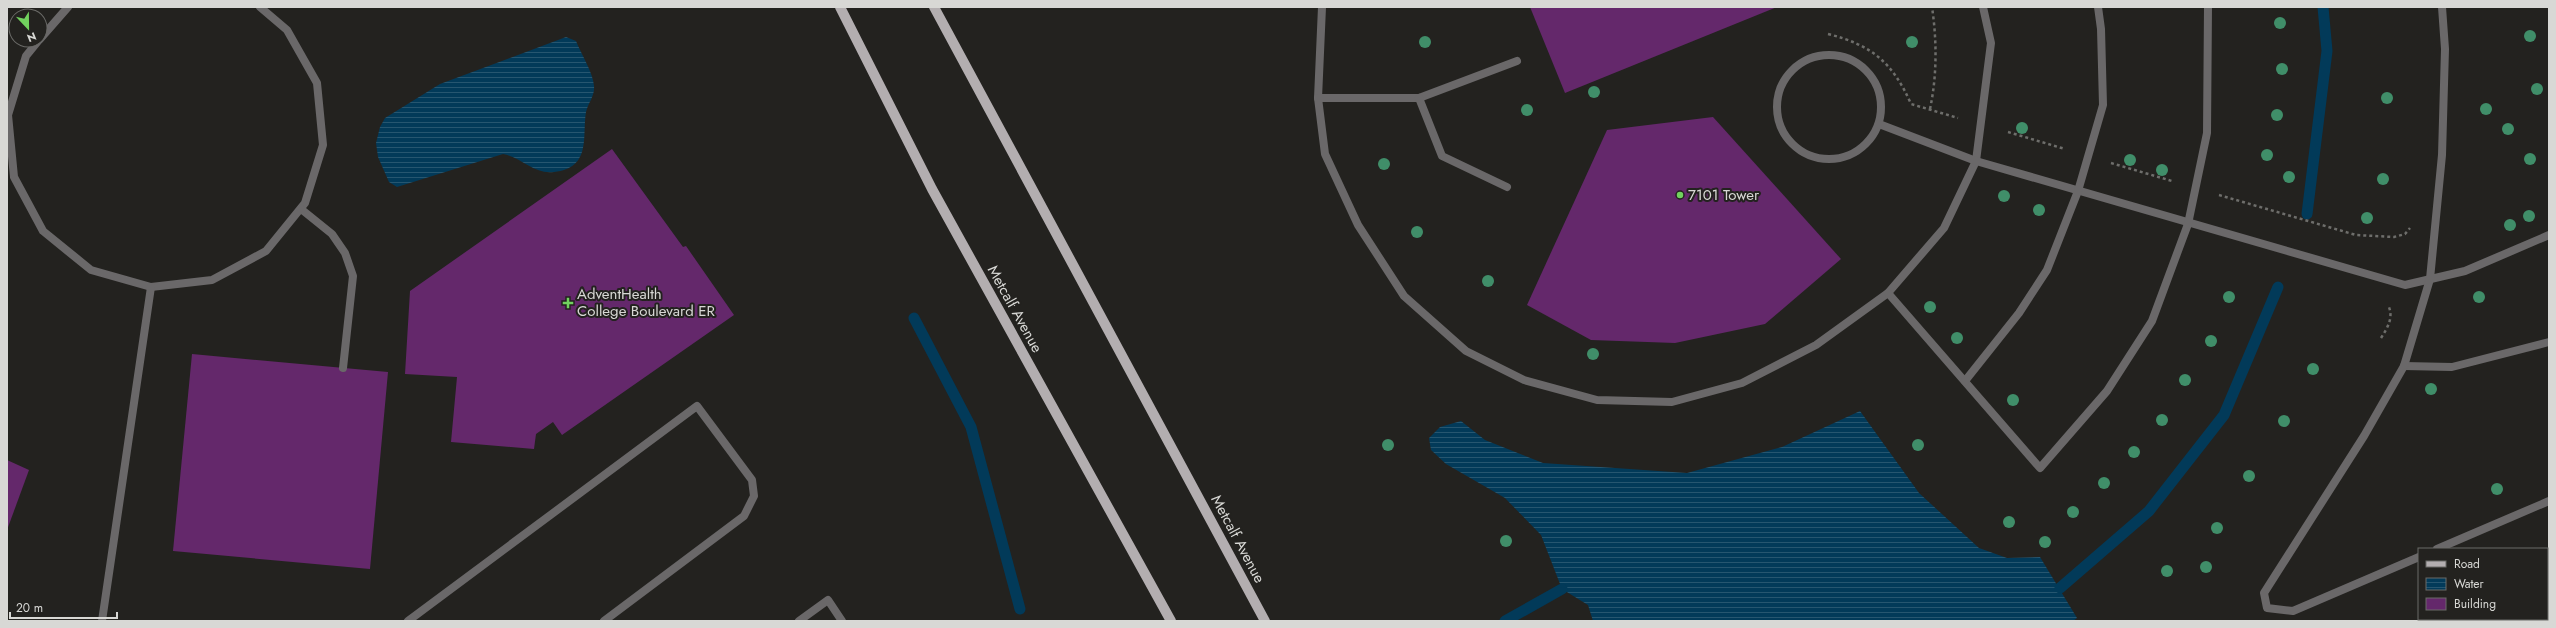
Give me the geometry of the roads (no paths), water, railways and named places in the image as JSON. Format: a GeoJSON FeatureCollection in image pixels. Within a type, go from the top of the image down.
{"type":"FeatureCollection","features":[{"type":"Feature","properties":{"kind":"main road","name":"Metcalf Avenue"},"geometry":{"type":"LineString","coordinates":[[840,7],[932,189],[1171,621]]}},
{"type":"Feature","properties":{"kind":"main road","name":"Metcalf Avenue"},"geometry":{"type":"LineString","coordinates":[[934,7],[1265,621]]}},
{"type":"Feature","properties":{"kind":"lane"},"geometry":{"type":"LineString","coordinates":[[48,30],[68,7]]}},
{"type":"Feature","properties":{"kind":"lane"},"geometry":{"type":"LineString","coordinates":[[33,48],[26,56],[8,115],[9,138],[14,177],[43,231],[91,270],[150,287],[212,280],[266,251],[305,203],[323,145],[317,84],[287,30],[260,7]]}},
{"type":"Feature","properties":{"kind":"lane"},"geometry":{"type":"LineString","coordinates":[[1322,7],[1318,98],[1325,154],[1358,225],[1404,296],[1466,351],[1524,380],[1597,400],[1672,402],[1742,383],[1816,345],[1888,293],[1944,228],[1976,161],[1991,43],[1983,7]]}},
{"type":"Feature","properties":{"kind":"lane"},"geometry":{"type":"LineString","coordinates":[[1965,381],[2019,313],[2047,270],[2078,191],[2102,105],[2101,28],[2098,7]]}},
{"type":"Feature","properties":{"kind":"lane"},"geometry":{"type":"LineString","coordinates":[[1888,293],[2040,468],[2107,391],[2152,321],[2188,224],[2207,132],[2208,7]]}},
{"type":"Feature","properties":{"kind":"lane"},"geometry":{"type":"LineString","coordinates":[[2418,557],[2293,611],[2267,608],[2264,593],[2364,436],[2404,366],[2430,279],[2442,155],[2445,49],[2442,7]]}},
{"type":"Feature","properties":{"kind":"lane"},"geometry":{"type":"LineString","coordinates":[[1838,56],[1855,62],[1868,72],[1878,87],[1881,105],[1879,124],[1870,140],[1857,152],[1846,157],[1828,160],[1804,154],[1790,143],[1778,121],[1776,103],[1780,88],[1798,65],[1815,57],[1838,56]]}},
{"type":"Feature","properties":{"kind":"lane"},"geometry":{"type":"LineString","coordinates":[[1318,98],[1419,98],[1517,61]]}},
{"type":"Feature","properties":{"kind":"lane"},"geometry":{"type":"LineString","coordinates":[[1419,98],[1442,156],[1507,187]]}},
{"type":"Feature","properties":{"kind":"lane"},"geometry":{"type":"LineString","coordinates":[[1879,124],[1976,161],[2188,224],[2405,285],[2465,271],[2549,234]]}},
{"type":"Feature","properties":{"kind":"lane"},"geometry":{"type":"LineString","coordinates":[[300,209],[332,234],[345,253],[352,276],[342,368]]}},
{"type":"Feature","properties":{"kind":"lane"},"geometry":{"type":"LineString","coordinates":[[102,621],[150,287]]}},
{"type":"Feature","properties":{"kind":"lane"},"geometry":{"type":"LineString","coordinates":[[2404,366],[2452,367],[2549,342]]}},
{"type":"Feature","properties":{"kind":"lane"},"geometry":{"type":"LineString","coordinates":[[408,621],[697,406],[752,480],[754,496],[744,516],[604,621]]}},
{"type":"Feature","properties":{"kind":"lane"},"geometry":{"type":"LineString","coordinates":[[2439,548],[2549,501]]}},
{"type":"Feature","properties":{"kind":"lane"},"geometry":{"type":"LineString","coordinates":[[799,621],[828,600],[842,621]]}},
{"type":"Feature","properties":{"kind":"water"},"geometry":{"type":"Polygon","coordinates":[[[566,37],[576,41],[589,69],[594,86],[586,112],[583,150],[580,158],[574,164],[566,169],[547,172],[541,171],[516,158],[503,154],[397,187],[389,182],[378,157],[376,143],[380,127],[385,118],[440,84],[566,37]]]}},
{"type":"Feature","properties":{"kind":"water"},"geometry":{"type":"Polygon","coordinates":[[[1860,411],[1919,493],[1979,548],[2007,558],[2040,557],[2077,618],[2073,621],[1593,621],[1588,605],[1562,589],[1541,535],[1505,498],[1446,464],[1431,450],[1429,438],[1440,427],[1461,421],[1485,440],[1543,463],[1687,473],[1782,447],[1860,411]]]}},
{"type":"Feature","properties":{"kind":"waterway"},"geometry":{"type":"LineString","coordinates":[[2307,214],[2327,51],[2323,7]]}},
{"type":"Feature","properties":{"kind":"waterway"},"geometry":{"type":"LineString","coordinates":[[2060,588],[2149,511],[2224,415],[2278,287]]}},
{"type":"Feature","properties":{"kind":"waterway"},"geometry":{"type":"LineString","coordinates":[[914,318],[971,427],[1020,609]]}},
{"type":"Feature","properties":{"kind":"waterway"},"geometry":{"type":"LineString","coordinates":[[1505,621],[1562,589]]}},
{"type":"Feature","properties":{"kind":"place","name":"7101 Tower"},"geometry":{"type":"Point","coordinates":[1680,195]}},
{"type":"Feature","properties":{"kind":"place","name":"AdventHealth College Boulevard ER"},"geometry":{"type":"Point","coordinates":[568,303]}}]}
